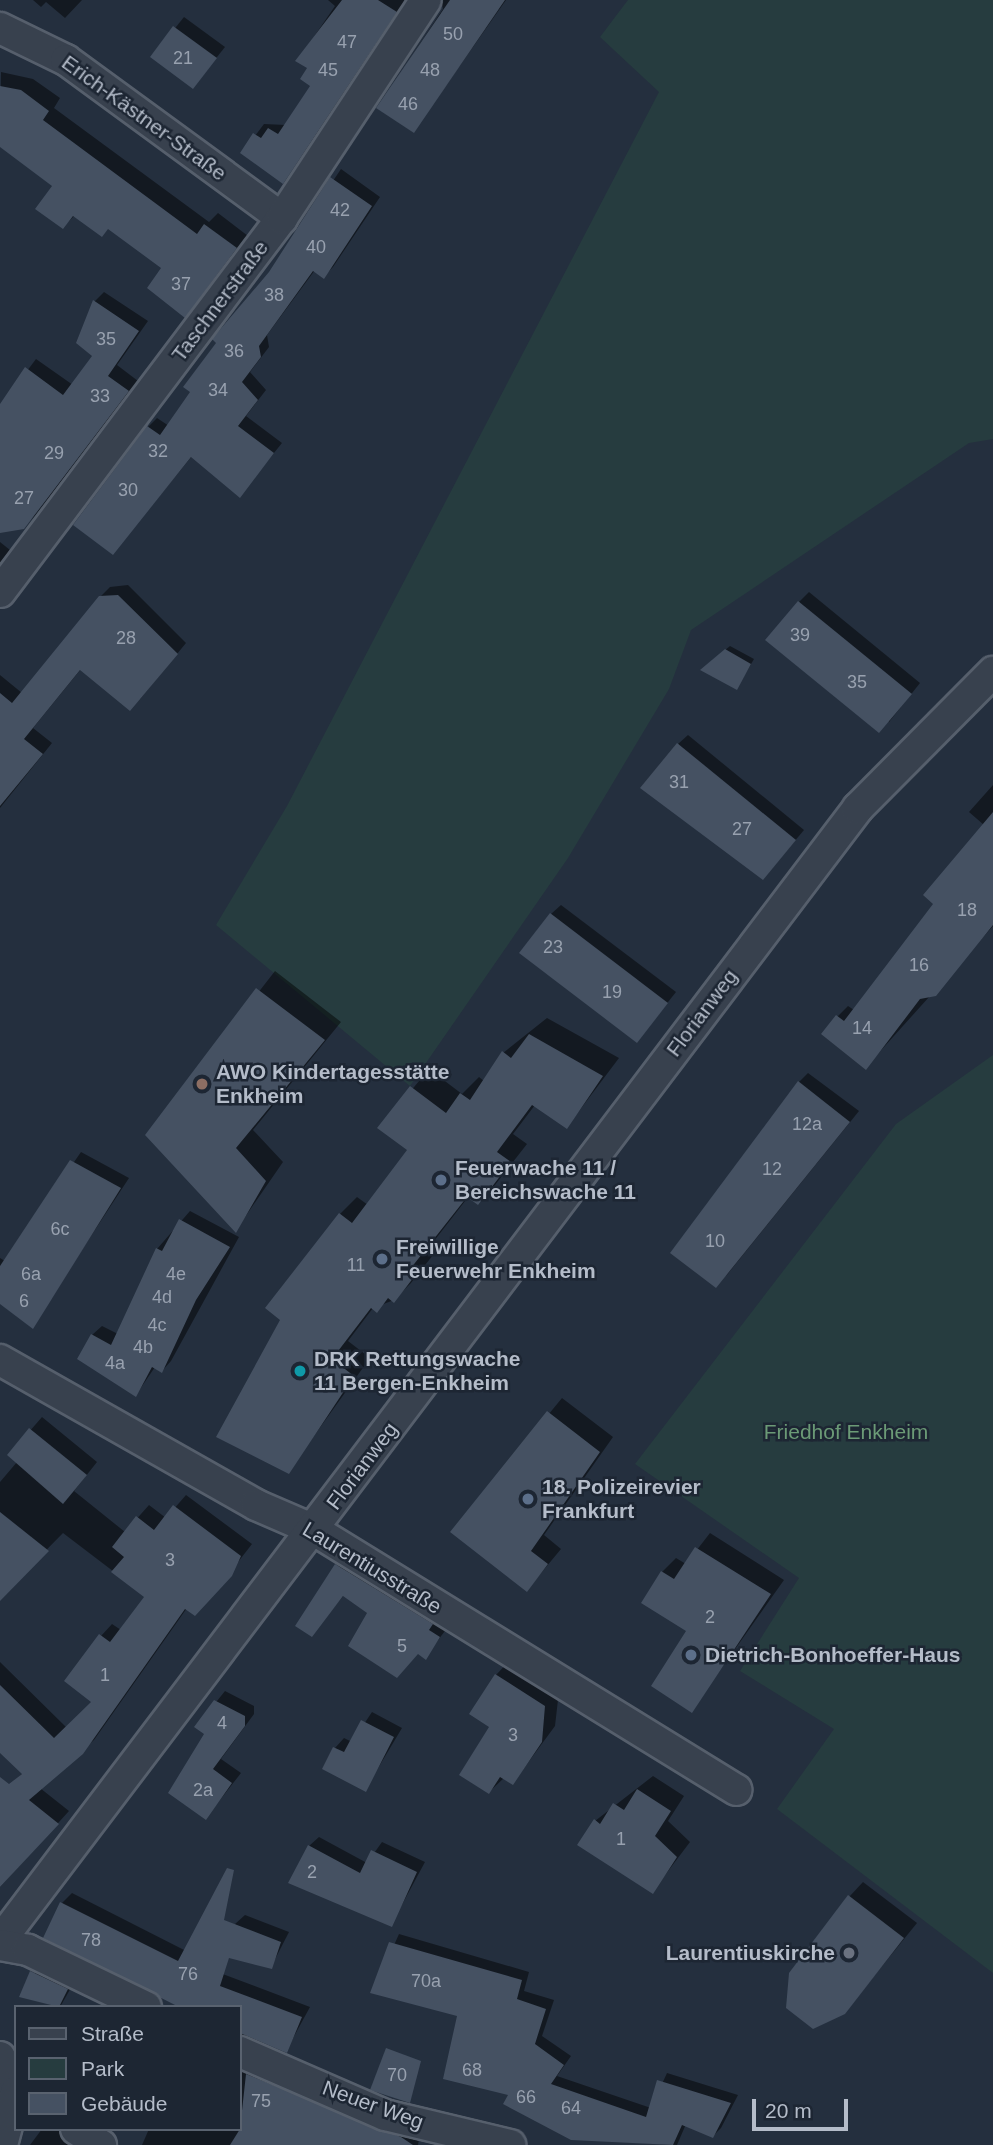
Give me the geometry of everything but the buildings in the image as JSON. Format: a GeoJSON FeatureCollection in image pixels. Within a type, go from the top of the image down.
{"type":"FeatureCollection","features":[{"type":"Feature","properties":{"kind":"street","name":"Taschnerstraße"},"geometry":{"type":"LineString","coordinates":[[0,592],[282,218],[426,0]]}},
{"type":"Feature","properties":{"kind":"street","name":"Erich-Kästner-Straße"},"geometry":{"type":"LineString","coordinates":[[0,28],[66,60],[282,218]]}},
{"type":"Feature","properties":{"kind":"street","name":"Florianweg"},"geometry":{"type":"LineString","coordinates":[[0,1943],[858,808],[993,672]]}},
{"type":"Feature","properties":{"kind":"street","name":"Laurentiusstraße"},"geometry":{"type":"LineString","coordinates":[[0,1360],[256,1505],[314,1530],[736,1790]]}},
{"type":"Feature","properties":{"kind":"street"},"geometry":{"type":"LineString","coordinates":[[0,1943],[28,1950],[141,2005]]}},
{"type":"Feature","properties":{"kind":"street","name":"Neuer Weg"},"geometry":{"type":"LineString","coordinates":[[242,2054],[441,2137],[510,2145]]}},
{"type":"Feature","properties":{"kind":"street"},"geometry":{"type":"LineString","coordinates":[[0,2057],[14,2088]]}},
{"type":"Feature","properties":{"kind":"street"},"geometry":{"type":"LineString","coordinates":[[2,2145],[14,2100]]}},
{"type":"Feature","properties":{"kind":"street"},"geometry":{"type":"LineString","coordinates":[[79,2131],[101,2145]]}},
{"type":"Feature","properties":{"kind":"green space"},"geometry":{"type":"Polygon","coordinates":[[[628,0],[993,0],[993,439],[969,443],[691,630],[669,689],[568,858],[410,1086],[216,925],[287,806],[659,92],[600,37],[628,0]]]}},
{"type":"Feature","properties":{"kind":"green space","name":"Friedhof Enkheim"},"geometry":{"type":"Polygon","coordinates":[[[993,1055],[993,1973],[777,1809],[834,1729],[740,1671],[799,1578],[635,1464],[896,1124],[993,1055]]]}},
{"type":"Feature","properties":{"kind":"place","name":"AWO Kindertagesstätte Enkheim"},"geometry":{"type":"Point","coordinates":[202,1084]}},
{"type":"Feature","properties":{"kind":"place","name":"Feuerwache 11 / Bereichswache 11"},"geometry":{"type":"Point","coordinates":[441,1180]}},
{"type":"Feature","properties":{"kind":"place","name":"Freiwillige Feuerwehr Enkheim"},"geometry":{"type":"Point","coordinates":[382,1259]}},
{"type":"Feature","properties":{"kind":"place","name":"DRK Rettungswache 11 Bergen-Enkheim"},"geometry":{"type":"Point","coordinates":[300,1371]}},
{"type":"Feature","properties":{"kind":"place","name":"18. Polizeirevier Frankfurt"},"geometry":{"type":"Point","coordinates":[528,1499]}},
{"type":"Feature","properties":{"kind":"place","name":"Dietrich-Bonhoeffer-Haus"},"geometry":{"type":"Point","coordinates":[691,1655]}},
{"type":"Feature","properties":{"kind":"place","name":"Laurentiuskirche"},"geometry":{"type":"Point","coordinates":[849,1953]}}]}
